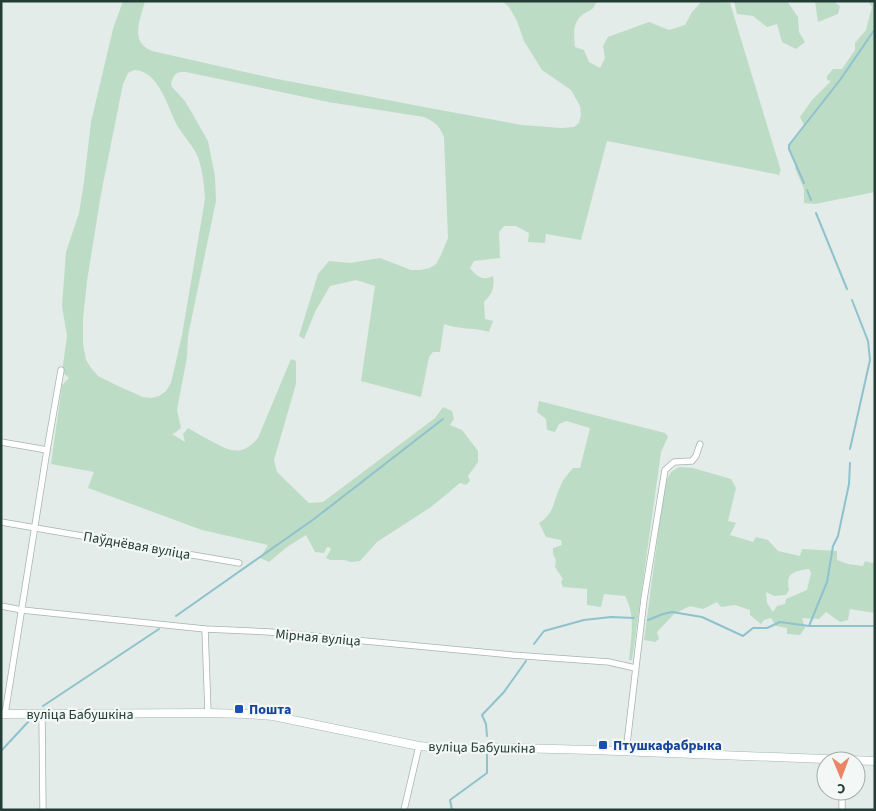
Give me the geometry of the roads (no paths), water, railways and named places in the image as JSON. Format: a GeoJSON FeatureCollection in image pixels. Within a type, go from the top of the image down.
{"type":"FeatureCollection","features":[{"type":"Feature","properties":{"kind":"street"},"geometry":{"type":"LineString","coordinates":[[3,714],[22,610],[60,370]]}},
{"type":"Feature","properties":{"kind":"street"},"geometry":{"type":"LineString","coordinates":[[1,442],[47,450]]}},
{"type":"Feature","properties":{"kind":"street"},"geometry":{"type":"LineString","coordinates":[[626,752],[644,598],[665,470],[674,462],[692,461],[700,444]]}},
{"type":"Feature","properties":{"kind":"street","name":"Паўднёвая вуліца"},"geometry":{"type":"LineString","coordinates":[[1,522],[239,563]]}},
{"type":"Feature","properties":{"kind":"street","name":"Мірная вуліца"},"geometry":{"type":"LineString","coordinates":[[1,606],[22,610],[205,630],[270,632],[512,655],[608,662],[635,668]]}},
{"type":"Feature","properties":{"kind":"street"},"geometry":{"type":"LineString","coordinates":[[205,630],[208,713]]}},
{"type":"Feature","properties":{"kind":"street","name":"вуліца Бабушкіна"},"geometry":{"type":"LineString","coordinates":[[3,714],[208,713],[273,716],[419,746],[450,749],[514,748],[816,760]]}},
{"type":"Feature","properties":{"kind":"street"},"geometry":{"type":"LineString","coordinates":[[42,715],[43,810]]}},
{"type":"Feature","properties":{"kind":"street"},"geometry":{"type":"LineString","coordinates":[[404,810],[419,746]]}},
{"type":"Feature","properties":{"kind":"waterway"},"geometry":{"type":"LineString","coordinates":[[804,183],[789,145],[840,80],[875,29]]}},
{"type":"Feature","properties":{"kind":"waterway"},"geometry":{"type":"LineString","coordinates":[[807,190],[811,200]]}},
{"type":"Feature","properties":{"kind":"waterway"},"geometry":{"type":"LineString","coordinates":[[816,213],[847,289]]}},
{"type":"Feature","properties":{"kind":"waterway"},"geometry":{"type":"LineString","coordinates":[[850,449],[870,360],[868,341],[852,300]]}},
{"type":"Feature","properties":{"kind":"waterway"},"geometry":{"type":"LineString","coordinates":[[176,616],[314,519],[443,419]]}},
{"type":"Feature","properties":{"kind":"waterway"},"geometry":{"type":"LineString","coordinates":[[809,626],[827,582],[833,546],[838,536],[849,484],[850,463]]}},
{"type":"Feature","properties":{"kind":"waterway"},"geometry":{"type":"LineString","coordinates":[[648,620],[672,612],[702,617],[743,636],[753,628],[767,628],[780,622],[809,626],[875,626]]}},
{"type":"Feature","properties":{"kind":"waterway"},"geometry":{"type":"LineString","coordinates":[[534,644],[544,631],[584,620],[611,617],[634,618]]}},
{"type":"Feature","properties":{"kind":"waterway"},"geometry":{"type":"LineString","coordinates":[[43,706],[159,629]]}},
{"type":"Feature","properties":{"kind":"waterway"},"geometry":{"type":"LineString","coordinates":[[487,736],[486,724],[482,715],[504,692],[526,661]]}},
{"type":"Feature","properties":{"kind":"waterway"},"geometry":{"type":"LineString","coordinates":[[1,751],[28,722]]}},
{"type":"Feature","properties":{"kind":"waterway"},"geometry":{"type":"LineString","coordinates":[[452,810],[450,800],[487,773],[487,753]]}},
{"type":"Feature","properties":{"kind":"place","name":"Пошта"},"geometry":{"type":"Point","coordinates":[239,709]}},
{"type":"Feature","properties":{"kind":"place","name":"Птушкафабрыка"},"geometry":{"type":"Point","coordinates":[603,745]}}]}
